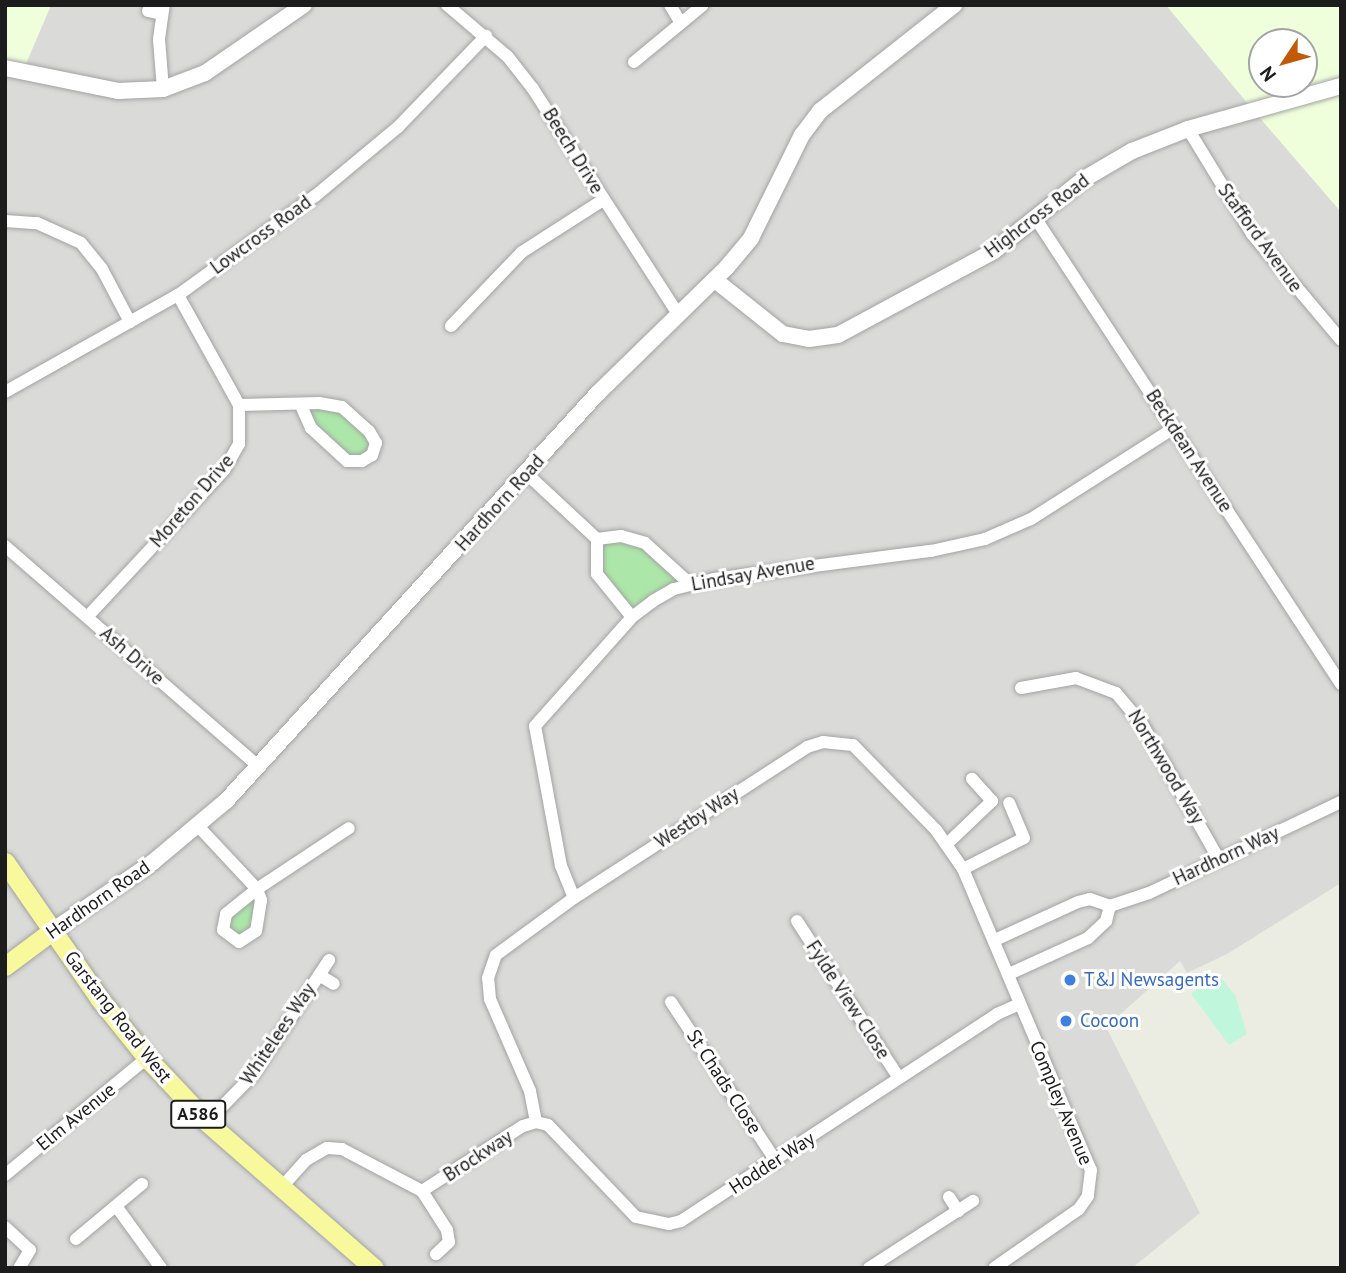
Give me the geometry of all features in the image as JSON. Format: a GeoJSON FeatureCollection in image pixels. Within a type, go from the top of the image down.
{"type":"FeatureCollection","features":[{"type":"Feature","properties":{"kind":"main road","name":"A586"},"geometry":{"type":"LineString","coordinates":[[5,862],[52,932]]}},
{"type":"Feature","properties":{"kind":"main road","name":"Hardhorn Road"},"geometry":{"type":"LineString","coordinates":[[5,966],[52,932]]}},
{"type":"Feature","properties":{"kind":"main road","name":"Garstang Road West"},"geometry":{"type":"LineString","coordinates":[[52,932],[147,1058],[206,1122],[374,1268]]}},
{"type":"Feature","properties":{"kind":"street"},"geometry":{"type":"LineString","coordinates":[[5,68],[118,91],[163,89],[205,73],[304,5]]}},
{"type":"Feature","properties":{"kind":"street","name":"Beech Drive"},"geometry":{"type":"LineString","coordinates":[[447,5],[486,36],[533,89],[678,314]]}},
{"type":"Feature","properties":{"kind":"street"},"geometry":{"type":"LineString","coordinates":[[670,5],[681,23]]}},
{"type":"Feature","properties":{"kind":"street"},"geometry":{"type":"LineString","coordinates":[[634,62],[702,5]]}},
{"type":"Feature","properties":{"kind":"street","name":"Hardhorn Road"},"geometry":{"type":"LineString","coordinates":[[52,932],[198,826],[258,766],[527,474],[597,394],[715,280],[751,238],[802,135],[820,111],[954,5]]}},
{"type":"Feature","properties":{"kind":"street"},"geometry":{"type":"LineString","coordinates":[[148,11],[163,10],[159,38],[163,89]]}},
{"type":"Feature","properties":{"kind":"street","name":"Lowcross Road"},"geometry":{"type":"LineString","coordinates":[[5,392],[178,295],[354,166],[486,36]]}},
{"type":"Feature","properties":{"kind":"street","name":"Highcross Road"},"geometry":{"type":"LineString","coordinates":[[715,280],[773,329],[793,337],[823,339],[994,251],[1107,165],[1188,129],[1341,86]]}},
{"type":"Feature","properties":{"kind":"street","name":"Stafford Avenue"},"geometry":{"type":"LineString","coordinates":[[1188,129],[1252,234],[1341,340]]}},
{"type":"Feature","properties":{"kind":"street"},"geometry":{"type":"LineString","coordinates":[[451,326],[522,252],[603,200]]}},
{"type":"Feature","properties":{"kind":"street","name":"Beckdean Avenue"},"geometry":{"type":"LineString","coordinates":[[1037,219],[1338,675]]}},
{"type":"Feature","properties":{"kind":"street"},"geometry":{"type":"LineString","coordinates":[[5,221],[37,223],[80,243],[102,269],[130,322]]}},
{"type":"Feature","properties":{"kind":"street","name":"Moreton Drive"},"geometry":{"type":"LineString","coordinates":[[88,617],[224,470],[239,444],[239,405],[178,295]]}},
{"type":"Feature","properties":{"kind":"street"},"geometry":{"type":"LineString","coordinates":[[239,405],[302,406],[319,403],[342,407],[362,421],[376,443],[372,455],[362,461],[347,461],[311,428],[302,406]]}},
{"type":"Feature","properties":{"kind":"street","name":"Lindsay Avenue"},"geometry":{"type":"LineString","coordinates":[[573,898],[561,866],[535,726],[632,617],[661,594],[690,584],[774,569],[932,551],[985,539],[1031,519],[1174,428]]}},
{"type":"Feature","properties":{"kind":"street"},"geometry":{"type":"LineString","coordinates":[[527,474],[597,539],[597,574],[632,617]]}},
{"type":"Feature","properties":{"kind":"street"},"geometry":{"type":"LineString","coordinates":[[597,539],[621,536],[645,543],[690,584]]}},
{"type":"Feature","properties":{"kind":"street","name":"Ash Drive"},"geometry":{"type":"LineString","coordinates":[[5,546],[258,766]]}},
{"type":"Feature","properties":{"kind":"street","name":"Northwood Way"},"geometry":{"type":"LineString","coordinates":[[1021,688],[1076,678],[1116,693],[1142,724],[1218,858]]}},
{"type":"Feature","properties":{"kind":"street","name":"Westby Way"},"geometry":{"type":"LineString","coordinates":[[536,1122],[530,1091],[490,999],[488,978],[496,955],[506,944],[573,898],[786,760],[823,742],[853,745],[863,751],[948,843],[963,869],[995,940]]}},
{"type":"Feature","properties":{"kind":"street"},"geometry":{"type":"LineString","coordinates":[[948,843],[992,801],[972,779]]}},
{"type":"Feature","properties":{"kind":"street","name":"Hardhorn Way"},"geometry":{"type":"LineString","coordinates":[[1110,906],[1341,802]]}},
{"type":"Feature","properties":{"kind":"street"},"geometry":{"type":"LineString","coordinates":[[963,869],[1024,838],[1009,803]]}},
{"type":"Feature","properties":{"kind":"street"},"geometry":{"type":"LineString","coordinates":[[198,826],[257,889],[349,828]]}},
{"type":"Feature","properties":{"kind":"street"},"geometry":{"type":"LineString","coordinates":[[995,940],[1077,902],[1090,899],[1110,906],[1106,921],[1088,938],[1009,974]]}},
{"type":"Feature","properties":{"kind":"street","name":"Fylde View Close"},"geometry":{"type":"LineString","coordinates":[[797,921],[899,1078]]}},
{"type":"Feature","properties":{"kind":"street","name":"Compley Avenue"},"geometry":{"type":"LineString","coordinates":[[994,1268],[1079,1209],[1091,1180],[995,940]]}},
{"type":"Feature","properties":{"kind":"street","name":"Whitelees Way"},"geometry":{"type":"LineString","coordinates":[[206,1122],[253,1075],[329,960]]}},
{"type":"Feature","properties":{"kind":"street","name":"Whitelees Way"},"geometry":{"type":"LineString","coordinates":[[319,975],[334,984]]}},
{"type":"Feature","properties":{"kind":"street","name":"St Chads Close"},"geometry":{"type":"LineString","coordinates":[[671,1002],[776,1161]]}},
{"type":"Feature","properties":{"kind":"street","name":"Hodder Way"},"geometry":{"type":"LineString","coordinates":[[536,1122],[548,1125],[636,1217],[653,1222],[681,1222],[899,1078],[1019,1004]]}},
{"type":"Feature","properties":{"kind":"street","name":"Elm Avenue"},"geometry":{"type":"LineString","coordinates":[[5,1175],[147,1058]]}},
{"type":"Feature","properties":{"kind":"street","name":"Brockway"},"geometry":{"type":"LineString","coordinates":[[422,1191],[523,1126],[536,1122]]}},
{"type":"Feature","properties":{"kind":"street","name":"Brockway"},"geometry":{"type":"LineString","coordinates":[[280,1189],[306,1160],[327,1148],[342,1149],[422,1191],[447,1230],[449,1242],[436,1254]]}},
{"type":"Feature","properties":{"kind":"street"},"geometry":{"type":"LineString","coordinates":[[76,1240],[142,1184]]}},
{"type":"Feature","properties":{"kind":"street"},"geometry":{"type":"LineString","coordinates":[[949,1197],[958,1211]]}},
{"type":"Feature","properties":{"kind":"street"},"geometry":{"type":"LineString","coordinates":[[869,1268],[973,1201]]}},
{"type":"Feature","properties":{"kind":"street"},"geometry":{"type":"LineString","coordinates":[[116,1206],[161,1268]]}},
{"type":"Feature","properties":{"kind":"street"},"geometry":{"type":"LineString","coordinates":[[5,1227],[30,1250],[19,1268]]}},
{"type":"Feature","properties":{"kind":"shaded area"},"geometry":{"type":"Polygon","coordinates":[[[5,5],[51,5],[26,63],[5,62],[5,5]]]}},
{"type":"Feature","properties":{"kind":"shaded area"},"geometry":{"type":"Polygon","coordinates":[[[51,5],[1166,5],[1341,212],[1341,883],[1227,954],[1187,973],[1180,961],[1106,1027],[1200,1213],[1132,1268],[5,1268],[5,69],[24,69],[51,5]]]}},
{"type":"Feature","properties":{"kind":"shaded area"},"geometry":{"type":"Polygon","coordinates":[[[1166,5],[1341,5],[1341,212],[1253,110],[1166,5]]]}},
{"type":"Feature","properties":{"kind":"shaded area"},"geometry":{"type":"Polygon","coordinates":[[[1216,972],[1235,995],[1247,1034],[1229,1045],[1191,994],[1216,972]]]}},
{"type":"Feature","properties":{"kind":"green space"},"geometry":{"type":"Polygon","coordinates":[[[301,406],[339,409],[376,443],[362,461],[327,445],[301,406]]]}},
{"type":"Feature","properties":{"kind":"green space"},"geometry":{"type":"Polygon","coordinates":[[[629,537],[690,584],[632,617],[602,583],[597,539],[629,537]]]}},
{"type":"Feature","properties":{"kind":"green space"},"geometry":{"type":"Polygon","coordinates":[[[247,897],[261,900],[245,941],[222,923],[247,897]]]}},
{"type":"Feature","properties":{"kind":"place","name":"T&J Newsagents"},"geometry":{"type":"Point","coordinates":[1070,980]}},
{"type":"Feature","properties":{"kind":"place","name":"Cocoon"},"geometry":{"type":"Point","coordinates":[1066,1021]}}]}
